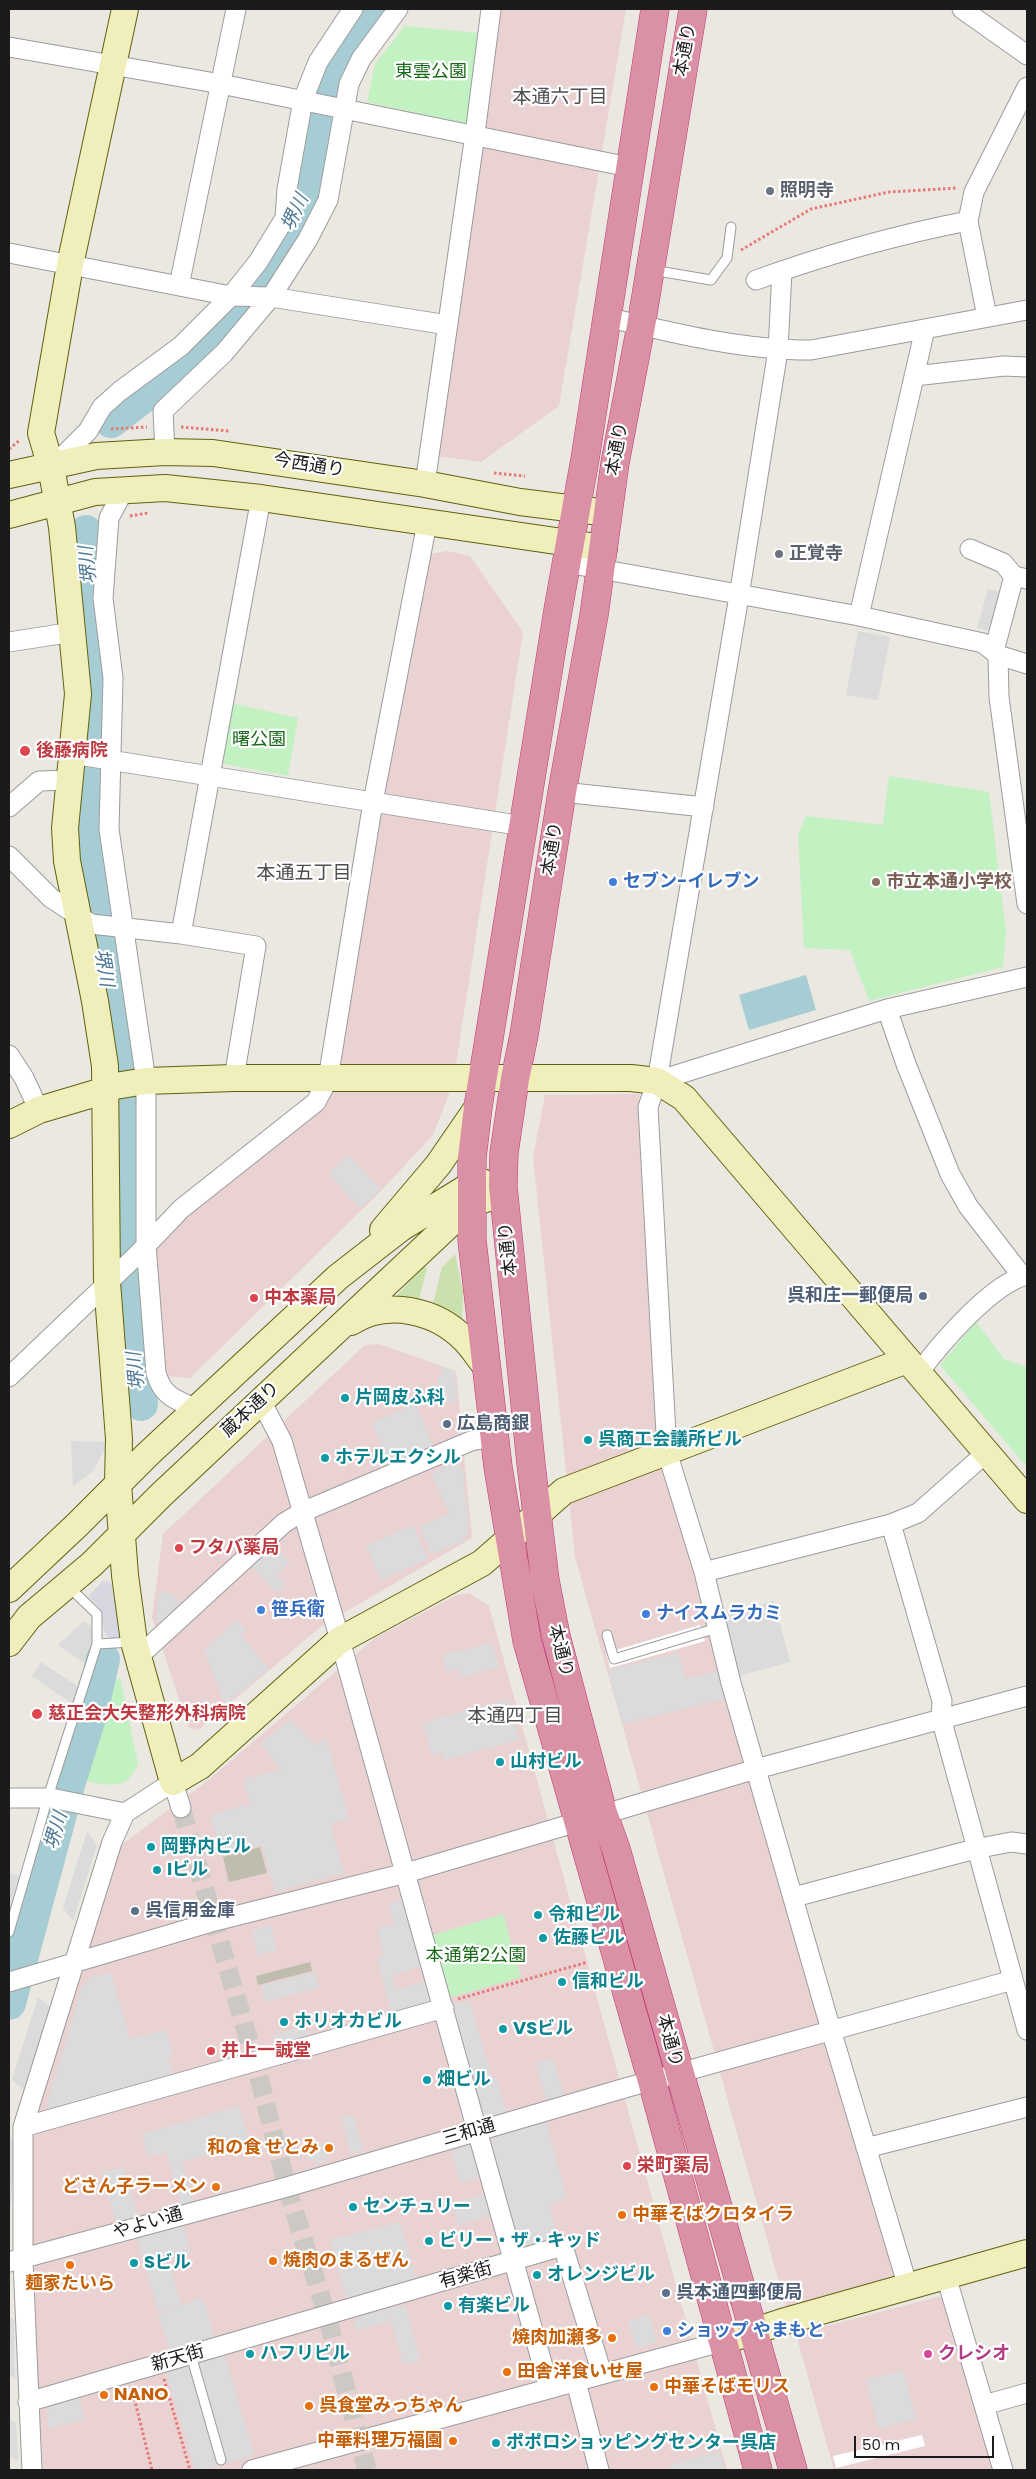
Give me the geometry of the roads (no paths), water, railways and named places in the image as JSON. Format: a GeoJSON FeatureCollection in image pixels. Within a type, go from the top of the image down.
{"type":"FeatureCollection","features":[{"type":"Feature","properties":{"kind":"highway","name":"本通り"},"geometry":{"type":"LineString","coordinates":[[655,9],[569,553],[478,1107],[471,1195],[485,1365],[494,1437],[527,1642],[576,1821],[652,2081],[758,2470]]}},
{"type":"Feature","properties":{"kind":"highway","name":"本通り"},"geometry":{"type":"LineString","coordinates":[[694,9],[641,326],[615,463],[602,559],[562,792],[524,1035],[515,1079],[504,1153],[503,1184],[536,1516],[545,1580],[556,1636],[603,1813],[616,1849],[792,2470]]}},
{"type":"Feature","properties":{"kind":"street"},"geometry":{"type":"LineString","coordinates":[[125,9],[70,265],[41,434],[51,468],[57,502],[73,632],[78,694],[109,829],[120,928],[126,1085],[156,1373],[160,1387],[169,1396],[196,1409]]}},
{"type":"Feature","properties":{"kind":"street"},"geometry":{"type":"LineString","coordinates":[[179,286],[236,9]]}},
{"type":"Feature","properties":{"kind":"street"},"geometry":{"type":"LineString","coordinates":[[51,468],[88,431],[102,407],[120,391],[182,346],[236,296],[284,218],[287,189],[318,62],[352,9]]}},
{"type":"Feature","properties":{"kind":"street"},"geometry":{"type":"LineString","coordinates":[[165,452],[163,411],[224,353],[269,297],[308,239],[328,200],[337,159],[339,107],[361,59],[398,9]]}},
{"type":"Feature","properties":{"kind":"street"},"geometry":{"type":"LineString","coordinates":[[425,484],[491,9]]}},
{"type":"Feature","properties":{"kind":"street"},"geometry":{"type":"LineString","coordinates":[[962,9],[1027,55]]}},
{"type":"Feature","properties":{"kind":"street"},"geometry":{"type":"LineString","coordinates":[[9,47],[309,101],[629,167]]}},
{"type":"Feature","properties":{"kind":"street"},"geometry":{"type":"LineString","coordinates":[[986,317],[968,221],[974,192],[1025,95]]}},
{"type":"Feature","properties":{"kind":"street"},"geometry":{"type":"LineString","coordinates":[[756,280],[922,230],[968,221]]}},
{"type":"Feature","properties":{"kind":"street"},"geometry":{"type":"LineString","coordinates":[[9,253],[236,296],[269,297],[448,325]]}},
{"type":"Feature","properties":{"kind":"street"},"geometry":{"type":"LineString","coordinates":[[782,271],[778,350],[739,596],[657,1082],[648,1107],[667,1452],[704,1572],[710,1630],[756,1769],[831,2030],[908,2287]]}},
{"type":"Feature","properties":{"kind":"street"},"geometry":{"type":"LineString","coordinates":[[606,317],[641,326],[778,350],[811,350],[1027,310]]}},
{"type":"Feature","properties":{"kind":"street"},"geometry":{"type":"LineString","coordinates":[[859,616],[924,329]]}},
{"type":"Feature","properties":{"kind":"street"},"geometry":{"type":"LineString","coordinates":[[914,376],[1004,366],[1027,367]]}},
{"type":"Feature","properties":{"kind":"street","name":"今西通り"},"geometry":{"type":"LineString","coordinates":[[9,475],[51,468],[96,456],[165,452],[213,453],[267,459],[425,484],[520,502],[608,513]]}},
{"type":"Feature","properties":{"kind":"street"},"geometry":{"type":"LineString","coordinates":[[9,515],[95,492],[165,488],[261,498],[427,522],[602,559],[739,596],[859,616],[983,643],[996,653],[1027,664]]}},
{"type":"Feature","properties":{"kind":"street"},"geometry":{"type":"LineString","coordinates":[[124,490],[109,518],[103,598],[113,678],[92,757],[69,780],[65,828],[67,861],[85,921],[104,1066],[126,1085]]}},
{"type":"Feature","properties":{"kind":"street"},"geometry":{"type":"LineString","coordinates":[[181,934],[261,498]]}},
{"type":"Feature","properties":{"kind":"street"},"geometry":{"type":"LineString","coordinates":[[9,1377],[143,1249],[181,1210],[316,1102],[328,1079],[373,802],[427,522]]}},
{"type":"Feature","properties":{"kind":"street"},"geometry":{"type":"LineString","coordinates":[[970,549],[1004,563],[1020,577],[996,653],[999,697],[1020,787],[1027,904]]}},
{"type":"Feature","properties":{"kind":"street"},"geometry":{"type":"LineString","coordinates":[[9,642],[73,632]]}},
{"type":"Feature","properties":{"kind":"street"},"geometry":{"type":"LineString","coordinates":[[92,757],[523,826]]}},
{"type":"Feature","properties":{"kind":"street"},"geometry":{"type":"LineString","coordinates":[[9,806],[39,781],[69,780]]}},
{"type":"Feature","properties":{"kind":"street"},"geometry":{"type":"LineString","coordinates":[[562,792],[704,807]]}},
{"type":"Feature","properties":{"kind":"street"},"geometry":{"type":"LineString","coordinates":[[9,856],[51,898],[85,921],[120,928],[181,934],[256,946],[234,1078]]}},
{"type":"Feature","properties":{"kind":"street"},"geometry":{"type":"LineString","coordinates":[[657,1082],[887,1009],[1027,977]]}},
{"type":"Feature","properties":{"kind":"street"},"geometry":{"type":"LineString","coordinates":[[32,2470],[16,2261],[23,2127],[72,1965],[112,1842],[125,1813],[200,1766],[340,1640],[482,1563],[564,1491],[667,1452],[913,1367],[930,1357],[988,1297],[1025,1276],[968,1206],[950,1174],[906,1064],[887,1009]]}},
{"type":"Feature","properties":{"kind":"street"},"geometry":{"type":"LineString","coordinates":[[9,1055],[24,1078],[39,1110]]}},
{"type":"Feature","properties":{"kind":"street"},"geometry":{"type":"LineString","coordinates":[[9,1125],[39,1110],[126,1085],[234,1078],[631,1078],[657,1082],[684,1098],[1027,1500]]}},
{"type":"Feature","properties":{"kind":"street"},"geometry":{"type":"LineString","coordinates":[[126,1085],[111,1279],[119,1439],[118,1484],[125,1575],[136,1649],[181,1808]]}},
{"type":"Feature","properties":{"kind":"street"},"geometry":{"type":"LineString","coordinates":[[338,1277],[399,1213],[438,1165],[478,1107]]}},
{"type":"Feature","properties":{"kind":"street","name":"蔵本通り"},"geometry":{"type":"LineString","coordinates":[[9,1589],[196,1409],[338,1277],[401,1228],[471,1195],[503,1184]]}},
{"type":"Feature","properties":{"kind":"street","name":"蔵本通り"},"geometry":{"type":"LineString","coordinates":[[9,1642],[29,1617],[123,1533],[329,1336],[471,1195]]}},
{"type":"Feature","properties":{"kind":"street"},"geometry":{"type":"LineString","coordinates":[[329,1336],[363,1315],[388,1309],[422,1313],[447,1325],[465,1340],[485,1365]]}},
{"type":"Feature","properties":{"kind":"street"},"geometry":{"type":"LineString","coordinates":[[261,1401],[282,1441],[406,1873],[549,2388]]}},
{"type":"Feature","properties":{"kind":"street"},"geometry":{"type":"LineString","coordinates":[[136,1649],[284,1523],[302,1512],[471,1441],[494,1437]]}},
{"type":"Feature","properties":{"kind":"street"},"geometry":{"type":"LineString","coordinates":[[704,1572],[891,1524],[918,1514],[986,1452]]}},
{"type":"Feature","properties":{"kind":"street"},"geometry":{"type":"LineString","coordinates":[[891,1524],[942,1701],[940,1718],[1027,2030]]}},
{"type":"Feature","properties":{"kind":"street"},"geometry":{"type":"LineString","coordinates":[[9,1982],[72,1965],[214,1921],[406,1873],[756,1769],[1027,1696]]}},
{"type":"Feature","properties":{"kind":"street"},"geometry":{"type":"LineString","coordinates":[[9,1798],[49,1798],[76,1801],[125,1813]]}},
{"type":"Feature","properties":{"kind":"street"},"geometry":{"type":"LineString","coordinates":[[794,1897],[975,1848],[1011,1842],[1027,1844]]}},
{"type":"Feature","properties":{"kind":"street","name":"三和通"},"geometry":{"type":"LineString","coordinates":[[288,2186],[678,2073],[1013,1980]]}},
{"type":"Feature","properties":{"kind":"street"},"geometry":{"type":"LineString","coordinates":[[23,2127],[443,2005]]}},
{"type":"Feature","properties":{"kind":"street"},"geometry":{"type":"LineString","coordinates":[[866,2148],[1027,2106]]}},
{"type":"Feature","properties":{"kind":"street","name":"やよい通"},"geometry":{"type":"LineString","coordinates":[[16,2261],[288,2186]]}},
{"type":"Feature","properties":{"kind":"street","name":"有楽街"},"geometry":{"type":"LineString","coordinates":[[327,2316],[515,2262],[563,2246],[602,2374]]}},
{"type":"Feature","properties":{"kind":"street"},"geometry":{"type":"LineString","coordinates":[[252,2470],[724,2341],[1027,2253]]}},
{"type":"Feature","properties":{"kind":"street"},"geometry":{"type":"LineString","coordinates":[[946,2276],[1003,2470]]}},
{"type":"Feature","properties":{"kind":"street","name":"新天街"},"geometry":{"type":"LineString","coordinates":[[28,2402],[327,2316]]}},
{"type":"Feature","properties":{"kind":"street"},"geometry":{"type":"LineString","coordinates":[[576,2382],[599,2470]]}},
{"type":"Feature","properties":{"kind":"street"},"geometry":{"type":"LineString","coordinates":[[984,2405],[1027,2393]]}},
{"type":"Feature","properties":{"kind":"lane"},"geometry":{"type":"LineString","coordinates":[[649,270],[710,280],[728,258],[731,227]]}},
{"type":"Feature","properties":{"kind":"lane"},"geometry":{"type":"LineString","coordinates":[[9,1932],[97,1644],[97,1614],[67,1585]]}},
{"type":"Feature","properties":{"kind":"lane"},"geometry":{"type":"LineString","coordinates":[[607,1635],[614,1659],[710,1630]]}},
{"type":"Feature","properties":{"kind":"lane"},"geometry":{"type":"LineString","coordinates":[[97,1644],[136,1649]]}},
{"type":"Feature","properties":{"kind":"lane"},"geometry":{"type":"LineString","coordinates":[[191,2356],[220,2460]]}},
{"type":"Feature","properties":{"kind":"water"},"geometry":{"type":"Polygon","coordinates":[[[806,975],[816,1010],[749,1030],[739,995],[806,975]]]}},
{"type":"Feature","properties":{"kind":"waterway","name":"堺川"},"geometry":{"type":"LineString","coordinates":[[111,421],[190,360],[238,309],[296,221],[313,176],[321,126],[337,62],[375,9]]}},
{"type":"Feature","properties":{"kind":"waterway","name":"堺川"},"geometry":{"type":"LineString","coordinates":[[86,532],[89,592],[101,689],[90,776],[88,835],[93,904],[124,1101],[120,1179],[127,1282],[141,1404]]}},
{"type":"Feature","properties":{"kind":"waterway","name":"堺川"},"geometry":{"type":"LineString","coordinates":[[9,2003],[67,1788],[92,1708],[103,1659]]}},
{"type":"Feature","properties":{"kind":"tunnel"},"geometry":{"type":"LineString","coordinates":[[181,1808],[255,2062],[287,2187],[327,2316],[367,2470]]}},
{"type":"Feature","properties":{"kind":"place","name":"照明寺"},"geometry":{"type":"Point","coordinates":[770,191]}},
{"type":"Feature","properties":{"kind":"place","name":"正覚寺"},"geometry":{"type":"Point","coordinates":[779,554]}},
{"type":"Feature","properties":{"kind":"place","name":"後藤病院"},"geometry":{"type":"Point","coordinates":[25,751]}},
{"type":"Feature","properties":{"kind":"place","name":"セブン-イレブン"},"geometry":{"type":"Point","coordinates":[613,882]}},
{"type":"Feature","properties":{"kind":"place","name":"市立本通小学校"},"geometry":{"type":"Point","coordinates":[876,882]}},
{"type":"Feature","properties":{"kind":"place","name":"呉和庄一郵便局"},"geometry":{"type":"Point","coordinates":[923,1296]}},
{"type":"Feature","properties":{"kind":"place","name":"中本薬局"},"geometry":{"type":"Point","coordinates":[254,1298]}},
{"type":"Feature","properties":{"kind":"place","name":"片岡皮ふ科"},"geometry":{"type":"Point","coordinates":[345,1398]}},
{"type":"Feature","properties":{"kind":"place","name":"広島商銀"},"geometry":{"type":"Point","coordinates":[447,1424]}},
{"type":"Feature","properties":{"kind":"place","name":"呉商工会議所ビル"},"geometry":{"type":"Point","coordinates":[588,1440]}},
{"type":"Feature","properties":{"kind":"place","name":"ホテルエクシル"},"geometry":{"type":"Point","coordinates":[325,1458]}},
{"type":"Feature","properties":{"kind":"place","name":"フタバ薬局"},"geometry":{"type":"Point","coordinates":[179,1548]}},
{"type":"Feature","properties":{"kind":"place","name":"笹兵衛"},"geometry":{"type":"Point","coordinates":[261,1610]}},
{"type":"Feature","properties":{"kind":"place","name":"ナイスムラカミ"},"geometry":{"type":"Point","coordinates":[646,1614]}},
{"type":"Feature","properties":{"kind":"place","name":"慈正会大矢整形外科病院"},"geometry":{"type":"Point","coordinates":[37,1714]}},
{"type":"Feature","properties":{"kind":"place","name":"山村ビル"},"geometry":{"type":"Point","coordinates":[500,1762]}},
{"type":"Feature","properties":{"kind":"place","name":"岡野内ビル"},"geometry":{"type":"Point","coordinates":[151,1847]}},
{"type":"Feature","properties":{"kind":"place","name":"Iビル"},"geometry":{"type":"Point","coordinates":[157,1870]}},
{"type":"Feature","properties":{"kind":"place","name":"呉信用金庫"},"geometry":{"type":"Point","coordinates":[135,1911]}},
{"type":"Feature","properties":{"kind":"place","name":"令和ビル"},"geometry":{"type":"Point","coordinates":[538,1915]}},
{"type":"Feature","properties":{"kind":"place","name":"佐藤ビル"},"geometry":{"type":"Point","coordinates":[543,1938]}},
{"type":"Feature","properties":{"kind":"place","name":"信和ビル"},"geometry":{"type":"Point","coordinates":[562,1982]}},
{"type":"Feature","properties":{"kind":"place","name":"ホリオカビル"},"geometry":{"type":"Point","coordinates":[284,2022]}},
{"type":"Feature","properties":{"kind":"place","name":"VSビル"},"geometry":{"type":"Point","coordinates":[503,2029]}},
{"type":"Feature","properties":{"kind":"place","name":"井上一誠堂"},"geometry":{"type":"Point","coordinates":[211,2051]}},
{"type":"Feature","properties":{"kind":"place","name":"畑ビル"},"geometry":{"type":"Point","coordinates":[427,2080]}},
{"type":"Feature","properties":{"kind":"place","name":"和の食 せとみ"},"geometry":{"type":"Point","coordinates":[329,2148]}},
{"type":"Feature","properties":{"kind":"place","name":"栄町薬局"},"geometry":{"type":"Point","coordinates":[627,2166]}},
{"type":"Feature","properties":{"kind":"place","name":"どさん子ラーメン"},"geometry":{"type":"Point","coordinates":[216,2187]}},
{"type":"Feature","properties":{"kind":"place","name":"センチュリー"},"geometry":{"type":"Point","coordinates":[353,2207]}},
{"type":"Feature","properties":{"kind":"place","name":"中華そばクロタイラ"},"geometry":{"type":"Point","coordinates":[622,2215]}},
{"type":"Feature","properties":{"kind":"place","name":"ビリー・ザ・キッド"},"geometry":{"type":"Point","coordinates":[429,2241]}},
{"type":"Feature","properties":{"kind":"place","name":"焼肉のまるぜん"},"geometry":{"type":"Point","coordinates":[273,2261]}},
{"type":"Feature","properties":{"kind":"place","name":"Sビル"},"geometry":{"type":"Point","coordinates":[134,2263]}},
{"type":"Feature","properties":{"kind":"place","name":"麺家たいら"},"geometry":{"type":"Point","coordinates":[70,2265]}},
{"type":"Feature","properties":{"kind":"place","name":"オレンジビル"},"geometry":{"type":"Point","coordinates":[537,2275]}},
{"type":"Feature","properties":{"kind":"place","name":"呉本通四郵便局"},"geometry":{"type":"Point","coordinates":[666,2293]}},
{"type":"Feature","properties":{"kind":"place","name":"有楽ビル"},"geometry":{"type":"Point","coordinates":[448,2306]}},
{"type":"Feature","properties":{"kind":"place","name":"ショップ やまもと"},"geometry":{"type":"Point","coordinates":[667,2331]}},
{"type":"Feature","properties":{"kind":"place","name":"焼肉加瀬多"},"geometry":{"type":"Point","coordinates":[612,2338]}},
{"type":"Feature","properties":{"kind":"place","name":"ハフリビル"},"geometry":{"type":"Point","coordinates":[250,2354]}},
{"type":"Feature","properties":{"kind":"place","name":"クレシオ"},"geometry":{"type":"Point","coordinates":[928,2354]}},
{"type":"Feature","properties":{"kind":"place","name":"田舎洋食いせ屋"},"geometry":{"type":"Point","coordinates":[507,2372]}},
{"type":"Feature","properties":{"kind":"place","name":"中華そばモリス"},"geometry":{"type":"Point","coordinates":[654,2387]}},
{"type":"Feature","properties":{"kind":"place","name":"NANO"},"geometry":{"type":"Point","coordinates":[104,2395]}},
{"type":"Feature","properties":{"kind":"place","name":"呉食堂みっちゃん"},"geometry":{"type":"Point","coordinates":[309,2406]}},
{"type":"Feature","properties":{"kind":"place","name":"中華料理万福園"},"geometry":{"type":"Point","coordinates":[453,2441]}},
{"type":"Feature","properties":{"kind":"place","name":"ポポロショッピングセンター呉店"},"geometry":{"type":"Point","coordinates":[496,2443]}},
{"type":"Feature","properties":{"kind":"district","name":"本通六丁目"},"geometry":{"type":"Point","coordinates":[560,98]}},
{"type":"Feature","properties":{"kind":"district","name":"本通五丁目"},"geometry":{"type":"Point","coordinates":[304,874]}},
{"type":"Feature","properties":{"kind":"district","name":"本通四丁目"},"geometry":{"type":"Point","coordinates":[515,1717]}},
{"type":"Feature","properties":{"kind":"park label","name":"東雲公園"},"geometry":{"type":"Point","coordinates":[431,72]}},
{"type":"Feature","properties":{"kind":"park label","name":"曙公園"},"geometry":{"type":"Point","coordinates":[259,740]}},
{"type":"Feature","properties":{"kind":"park label","name":"本通第2公園"},"geometry":{"type":"Point","coordinates":[476,1956]}}]}
